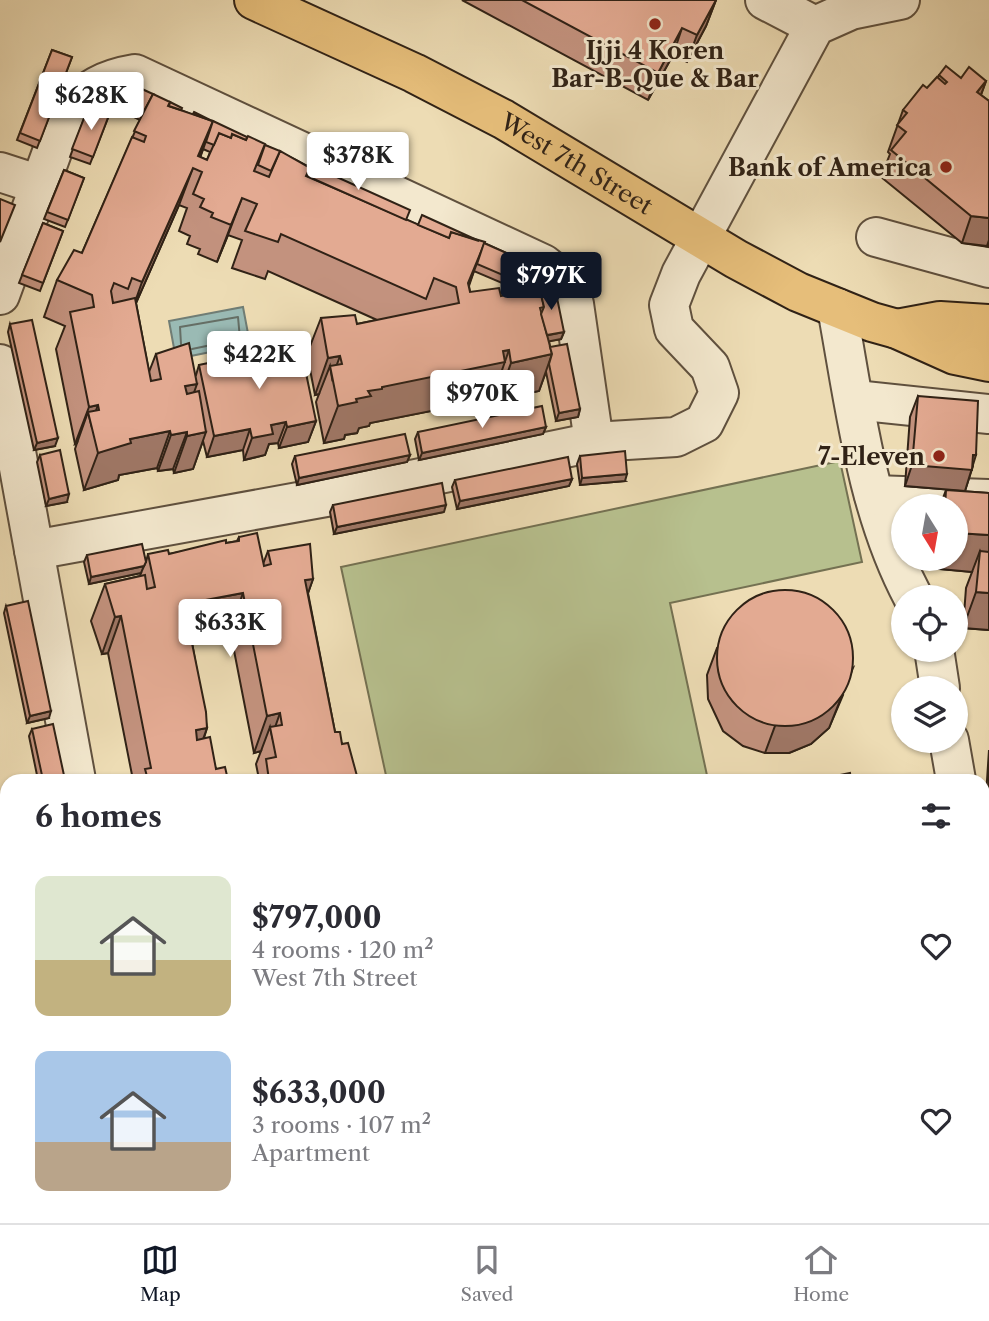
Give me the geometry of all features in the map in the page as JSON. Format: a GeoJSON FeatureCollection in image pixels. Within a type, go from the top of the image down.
{"type":"FeatureCollection","features":[{"type":"Feature","properties":{"kind":"main road","name":"West 7th Street"},"geometry":{"type":"LineString","coordinates":[[258,1],[414,73],[503,119],[788,287],[897,329],[955,355],[989,362]]}},
{"type":"Feature","properties":{"kind":"main road","name":"West 7th Street"},"geometry":{"type":"LineString","coordinates":[[897,329],[940,321],[989,324]]}},
{"type":"Feature","properties":{"kind":"street"},"geometry":{"type":"LineString","coordinates":[[765,0],[815,26]]}},
{"type":"Feature","properties":{"kind":"street"},"geometry":{"type":"LineString","coordinates":[[34,550],[348,493],[594,442],[677,437],[704,423],[719,393],[710,367],[674,329],[669,305],[699,236],[815,26],[850,5],[900,0]]}},
{"type":"Feature","properties":{"kind":"street"},"geometry":{"type":"LineString","coordinates":[[0,295],[67,111],[85,92],[112,78],[135,74],[544,264],[562,279],[574,304],[594,442]]}},
{"type":"Feature","properties":{"kind":"street"},"geometry":{"type":"LineString","coordinates":[[0,172],[40,185]]}},
{"type":"Feature","properties":{"kind":"street"},"geometry":{"type":"LineString","coordinates":[[876,237],[989,268]]}},
{"type":"Feature","properties":{"kind":"street"},"geometry":{"type":"LineString","coordinates":[[837,308],[874,495],[893,560],[907,585]]}},
{"type":"Feature","properties":{"kind":"street"},"geometry":{"type":"LineString","coordinates":[[0,364],[75,774]]}},
{"type":"Feature","properties":{"kind":"street"},"geometry":{"type":"LineString","coordinates":[[855,400],[989,414]]}},
{"type":"Feature","properties":{"kind":"street"},"geometry":{"type":"LineString","coordinates":[[874,495],[989,499]]}},
{"type":"Feature","properties":{"kind":"street"},"geometry":{"type":"LineString","coordinates":[[951,753],[955,774]]}},
{"type":"Feature","properties":{"kind":"green space"},"geometry":{"type":"Polygon","coordinates":[[[840,461],[862,562],[670,603],[707,774],[386,774],[341,567],[840,461]]]}},
{"type":"Feature","properties":{"kind":"water"},"geometry":{"type":"Polygon","coordinates":[[[243,307],[250,344],[176,359],[169,321],[243,307]]]}},
{"type":"Feature","properties":{"kind":"building"},"geometry":{"type":"Polygon","coordinates":[[[522,0],[716,0],[697,35],[682,28],[658,73],[522,0]]]}},
{"type":"Feature","properties":{"kind":"building"},"geometry":{"type":"Polygon","coordinates":[[[52,50],[72,57],[40,141],[20,133],[52,50]]]}},
{"type":"Feature","properties":{"kind":"building"},"geometry":{"type":"Polygon","coordinates":[[[946,66],[961,78],[969,67],[986,81],[977,92],[989,101],[989,218],[971,216],[891,150],[906,132],[897,125],[907,113],[903,110],[923,85],[927,88],[937,77],[945,84],[947,82],[939,75],[946,66]]]}},
{"type":"Feature","properties":{"kind":"building"},"geometry":{"type":"Polygon","coordinates":[[[142,89],[153,94],[143,113],[132,108],[142,89]]]}},
{"type":"Feature","properties":{"kind":"building"},"geometry":{"type":"Polygon","coordinates":[[[153,94],[170,102],[168,106],[213,121],[198,156],[207,160],[219,133],[231,138],[232,134],[246,140],[248,136],[265,144],[254,171],[269,177],[280,151],[310,168],[306,176],[449,238],[451,232],[485,242],[468,283],[470,292],[499,288],[501,296],[540,288],[544,307],[540,308],[552,354],[511,363],[509,350],[503,351],[505,362],[382,387],[368,391],[371,396],[338,406],[330,366],[342,364],[340,356],[328,358],[321,318],[355,315],[357,324],[459,303],[456,287],[434,278],[426,299],[281,234],[278,242],[245,231],[257,204],[242,198],[231,225],[211,217],[213,213],[200,207],[204,199],[193,194],[202,172],[193,168],[142,282],[132,278],[128,289],[114,283],[111,291],[113,303],[135,298],[151,381],[161,379],[156,354],[189,343],[197,384],[185,386],[187,394],[199,391],[206,432],[187,436],[187,432],[171,435],[170,431],[130,439],[131,443],[98,453],[88,412],[99,410],[98,405],[89,407],[70,312],[94,307],[92,295],[57,280],[74,250],[82,253],[132,137],[144,142],[146,136],[134,131],[153,94]]]}},
{"type":"Feature","properties":{"kind":"building"},"geometry":{"type":"Polygon","coordinates":[[[170,102],[182,108],[181,110],[169,106],[170,102]]]}},
{"type":"Feature","properties":{"kind":"building"},"geometry":{"type":"Polygon","coordinates":[[[88,108],[109,115],[93,157],[72,149],[88,108]]]}},
{"type":"Feature","properties":{"kind":"building"},"geometry":{"type":"Polygon","coordinates":[[[213,121],[247,137],[246,140],[232,134],[231,138],[219,133],[214,145],[206,142],[213,121]]]}},
{"type":"Feature","properties":{"kind":"building"},"geometry":{"type":"Polygon","coordinates":[[[265,145],[280,151],[271,171],[258,165],[265,145]]]}},
{"type":"Feature","properties":{"kind":"building"},"geometry":{"type":"Polygon","coordinates":[[[308,164],[410,210],[406,220],[307,176],[310,168],[308,164]]]}},
{"type":"Feature","properties":{"kind":"building"},"geometry":{"type":"Polygon","coordinates":[[[64,170],[84,178],[68,220],[47,212],[64,170]]]}},
{"type":"Feature","properties":{"kind":"building"},"geometry":{"type":"Polygon","coordinates":[[[0,199],[15,205],[0,242],[0,199]]]}},
{"type":"Feature","properties":{"kind":"building"},"geometry":{"type":"Polygon","coordinates":[[[422,215],[479,241],[451,232],[449,238],[418,225],[422,215]]]}},
{"type":"Feature","properties":{"kind":"building"},"geometry":{"type":"Polygon","coordinates":[[[43,223],[63,231],[43,283],[22,275],[43,223]]]}},
{"type":"Feature","properties":{"kind":"building"},"geometry":{"type":"Polygon","coordinates":[[[484,243],[513,256],[505,276],[477,264],[484,243]]]}},
{"type":"Feature","properties":{"kind":"building"},"geometry":{"type":"Polygon","coordinates":[[[555,288],[564,332],[547,335],[541,314],[544,307],[540,291],[555,288]]]}},
{"type":"Feature","properties":{"kind":"building"},"geometry":{"type":"Polygon","coordinates":[[[32,320],[58,438],[37,443],[10,324],[32,320]]]}},
{"type":"Feature","properties":{"kind":"building"},"geometry":{"type":"Polygon","coordinates":[[[298,335],[316,421],[287,427],[286,422],[271,425],[273,434],[252,438],[250,429],[214,436],[199,365],[222,360],[223,364],[271,354],[269,341],[298,335]]]}},
{"type":"Feature","properties":{"kind":"building"},"geometry":{"type":"Polygon","coordinates":[[[567,344],[580,409],[559,413],[549,364],[552,354],[550,347],[567,344]]]}},
{"type":"Feature","properties":{"kind":"building","name":"7-Eleven"},"geometry":{"type":"Polygon","coordinates":[[[918,396],[978,401],[976,455],[973,455],[972,470],[912,465],[918,396]]]}},
{"type":"Feature","properties":{"kind":"building"},"geometry":{"type":"Polygon","coordinates":[[[542,406],[546,427],[422,453],[418,432],[542,406]]]}},
{"type":"Feature","properties":{"kind":"building"},"geometry":{"type":"Polygon","coordinates":[[[405,434],[410,455],[299,478],[295,456],[405,434]]]}},
{"type":"Feature","properties":{"kind":"building"},"geometry":{"type":"Polygon","coordinates":[[[60,450],[69,494],[49,499],[40,455],[60,450]]]}},
{"type":"Feature","properties":{"kind":"building"},"geometry":{"type":"Polygon","coordinates":[[[625,451],[627,474],[582,478],[580,456],[625,451]]]}},
{"type":"Feature","properties":{"kind":"building"},"geometry":{"type":"Polygon","coordinates":[[[568,457],[572,479],[460,501],[455,480],[568,457]]]}},
{"type":"Feature","properties":{"kind":"building"},"geometry":{"type":"Polygon","coordinates":[[[442,483],[446,505],[337,527],[333,505],[442,483]]]}},
{"type":"Feature","properties":{"kind":"building"},"geometry":{"type":"Polygon","coordinates":[[[946,490],[989,493],[989,535],[968,534],[968,494],[946,494],[946,490]]]}},
{"type":"Feature","properties":{"kind":"building"},"geometry":{"type":"Polygon","coordinates":[[[257,533],[264,566],[271,564],[268,551],[310,544],[313,579],[305,580],[335,732],[340,732],[342,744],[348,743],[356,774],[268,774],[266,759],[276,757],[270,727],[282,725],[280,713],[267,716],[243,593],[184,604],[206,712],[207,728],[196,730],[197,740],[210,737],[216,769],[225,767],[227,774],[146,774],[145,769],[151,768],[121,616],[115,617],[105,584],[145,575],[147,589],[155,587],[148,554],[168,550],[169,554],[226,540],[226,543],[239,541],[239,537],[257,533]]]}},
{"type":"Feature","properties":{"kind":"building"},"geometry":{"type":"Polygon","coordinates":[[[142,544],[146,562],[144,566],[91,577],[87,555],[142,544]]]}},
{"type":"Feature","properties":{"kind":"building"},"geometry":{"type":"Polygon","coordinates":[[[980,551],[989,552],[989,593],[976,592],[980,551]]]}},
{"type":"Feature","properties":{"kind":"building"},"geometry":{"type":"Polygon","coordinates":[[[785,590],[811,595],[833,610],[848,632],[853,658],[848,684],[833,706],[811,721],[785,726],[759,721],[737,706],[722,684],[717,658],[722,632],[737,610],[759,595],[785,590]]]}},
{"type":"Feature","properties":{"kind":"building"},"geometry":{"type":"Polygon","coordinates":[[[28,601],[51,711],[30,716],[6,606],[28,601]]]}},
{"type":"Feature","properties":{"kind":"building"},"geometry":{"type":"Polygon","coordinates":[[[53,724],[64,774],[42,774],[32,729],[53,724]]]}},
{"type":"Feature","properties":{"kind":"place","name":"Ijji 4 Koren Bar-B-Que & Bar"},"geometry":{"type":"Point","coordinates":[655,24]}},
{"type":"Feature","properties":{"kind":"place","name":"Bank of America"},"geometry":{"type":"Point","coordinates":[946,167]}},
{"type":"Feature","properties":{"kind":"place","name":"7-Eleven"},"geometry":{"type":"Point","coordinates":[939,456]}}]}
